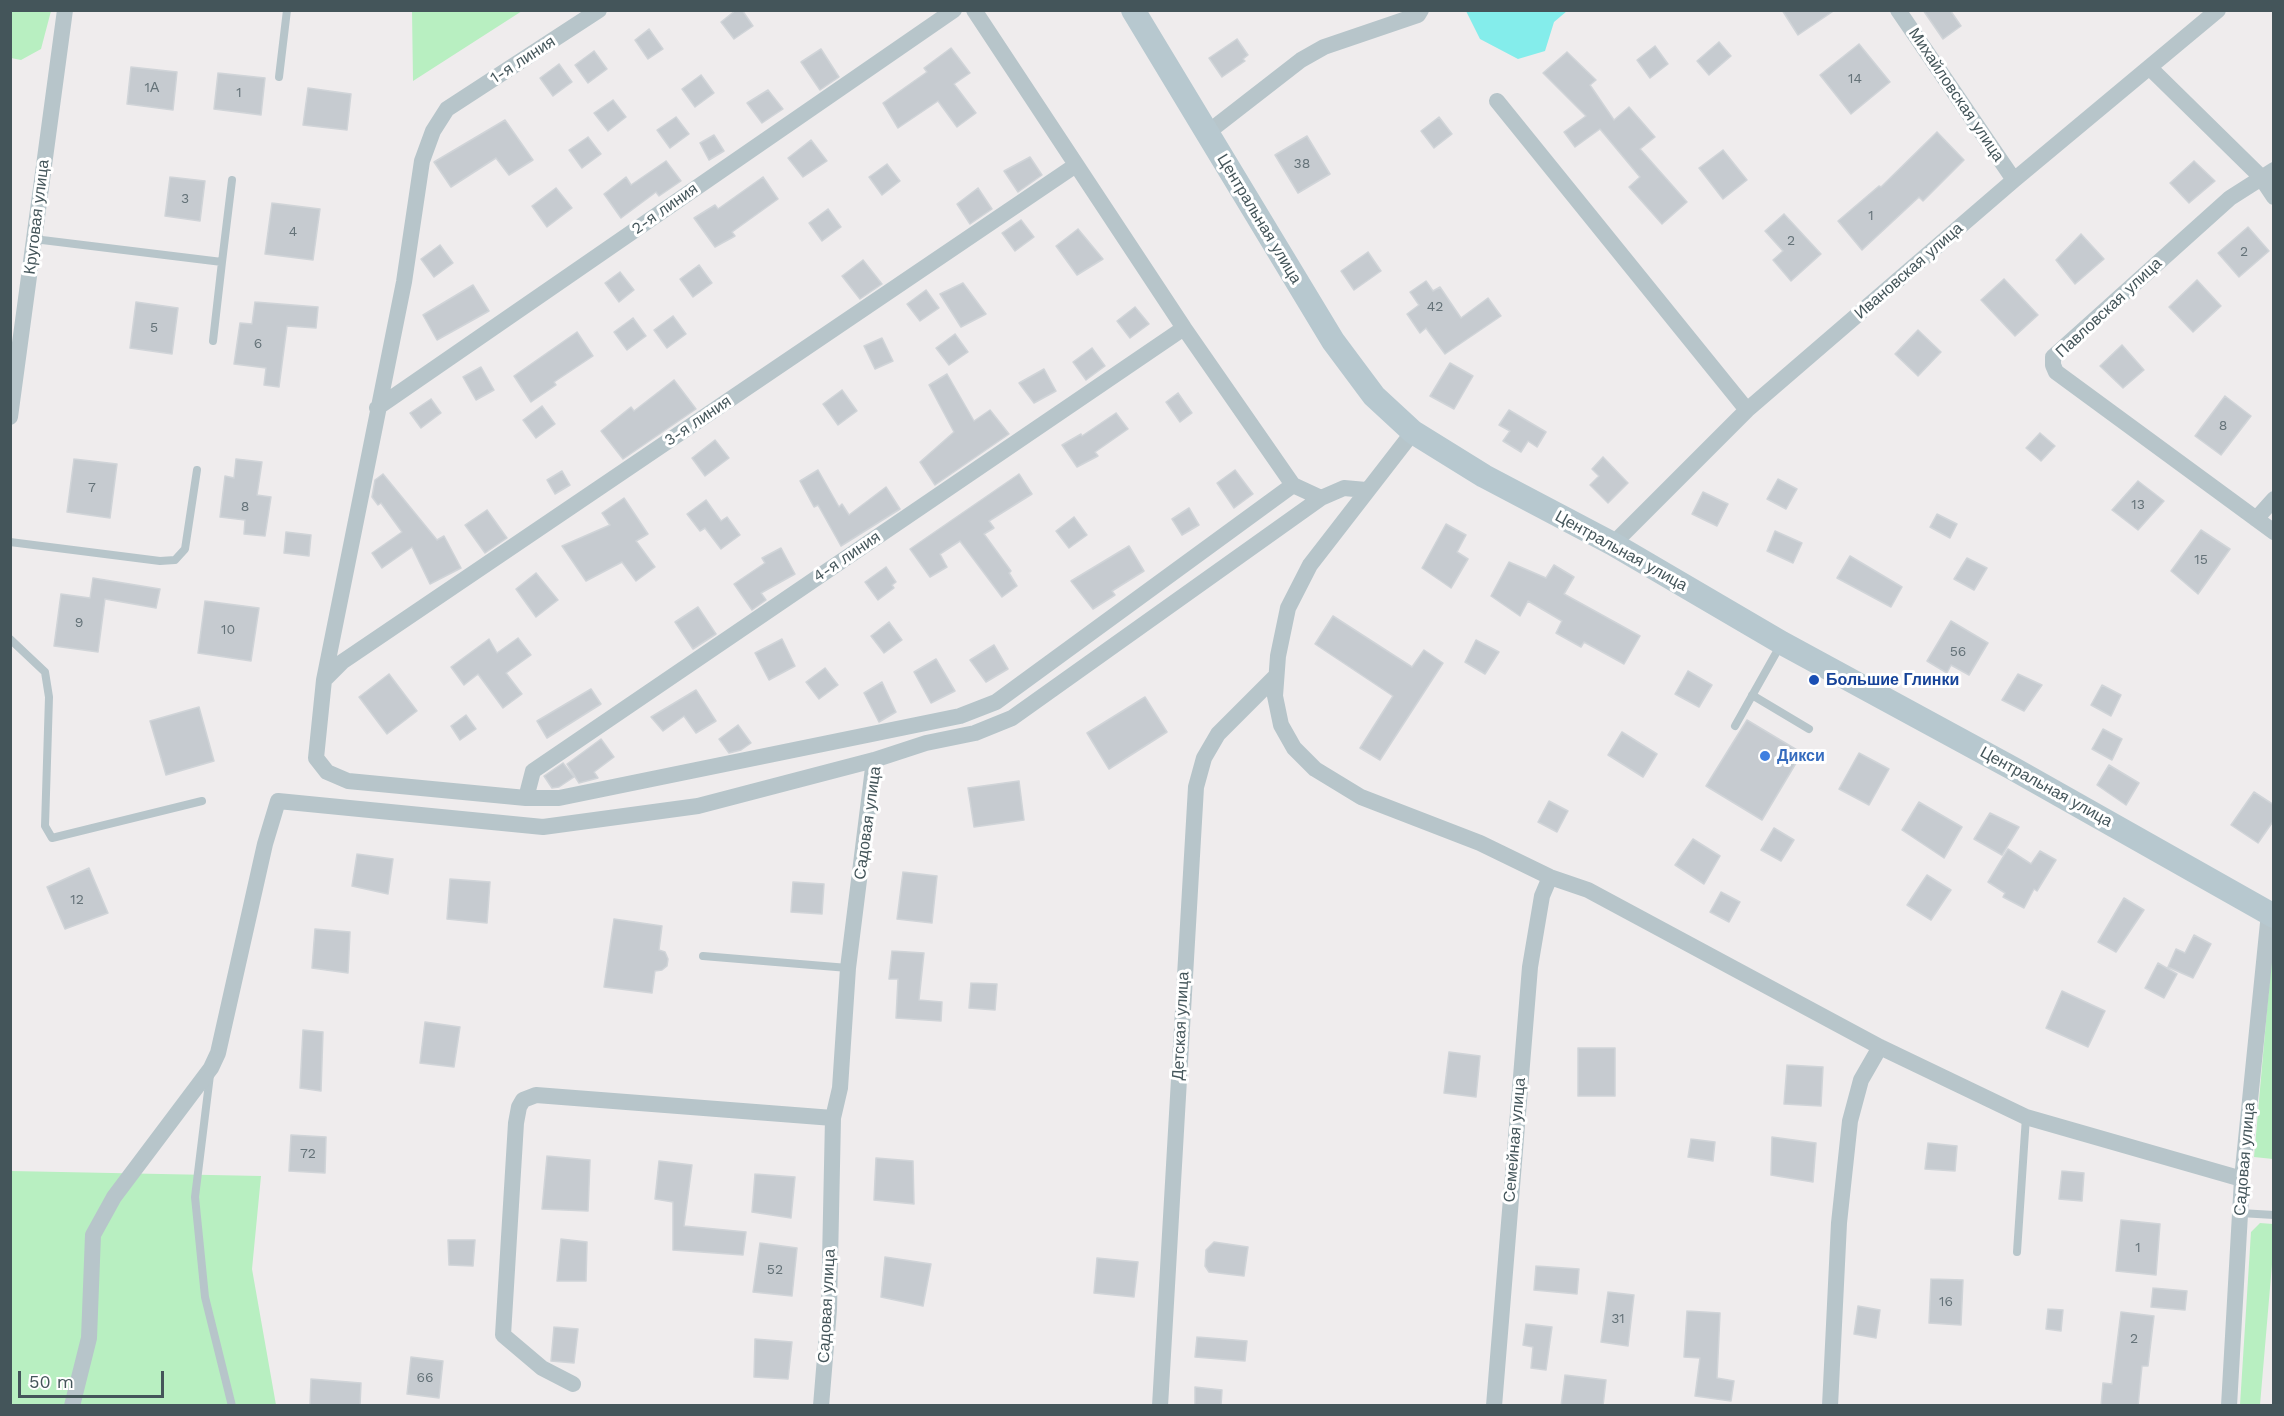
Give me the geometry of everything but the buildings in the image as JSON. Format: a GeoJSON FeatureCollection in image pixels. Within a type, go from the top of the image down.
{"type":"FeatureCollection","features":[{"type":"Feature","properties":{"kind":"main road","name":"Центральная улица"},"geometry":{"type":"LineString","coordinates":[[1133,10],[1354,372],[1374,396],[1413,432],[1484,476],[1613,544],[1782,643],[2012,768],[2271,914]]}},
{"type":"Feature","properties":{"kind":"street","name":"1-я линия"},"geometry":{"type":"LineString","coordinates":[[377,408],[404,282],[422,161],[433,131],[447,109],[599,10]]}},
{"type":"Feature","properties":{"kind":"street","name":"2-я линия"},"geometry":{"type":"LineString","coordinates":[[377,408],[954,10]]}},
{"type":"Feature","properties":{"kind":"street"},"geometry":{"type":"LineString","coordinates":[[974,10],[1184,328],[1293,485],[1321,498]]}},
{"type":"Feature","properties":{"kind":"street"},"geometry":{"type":"LineString","coordinates":[[1207,133],[1300,60],[1324,47],[1418,15],[1421,10]]}},
{"type":"Feature","properties":{"kind":"street","name":"Михайловская улица"},"geometry":{"type":"LineString","coordinates":[[1898,10],[2014,180]]}},
{"type":"Feature","properties":{"kind":"street","name":"Ивановская улица"},"geometry":{"type":"LineString","coordinates":[[1613,544],[1748,410],[2014,180],[2218,10]]}},
{"type":"Feature","properties":{"kind":"street","name":"Круговая улица"},"geometry":{"type":"LineString","coordinates":[[10,417],[64,13]]}},
{"type":"Feature","properties":{"kind":"street"},"geometry":{"type":"LineString","coordinates":[[2150,68],[2267,173],[2274,197]]}},
{"type":"Feature","properties":{"kind":"street"},"geometry":{"type":"LineString","coordinates":[[1497,101],[1748,410]]}},
{"type":"Feature","properties":{"kind":"street","name":"3-я линия"},"geometry":{"type":"LineString","coordinates":[[324,680],[342,662],[1076,165]]}},
{"type":"Feature","properties":{"kind":"street","name":"Павловская улица"},"geometry":{"type":"LineString","coordinates":[[2267,173],[2230,198],[2053,357],[2053,365],[2056,372],[2274,532]]}},
{"type":"Feature","properties":{"kind":"street","name":"4-я линия"},"geometry":{"type":"LineString","coordinates":[[526,798],[533,771],[1184,328]]}},
{"type":"Feature","properties":{"kind":"street"},"geometry":{"type":"LineString","coordinates":[[377,408],[324,680],[316,758],[327,772],[348,782],[526,798],[559,798],[960,716],[996,702],[1293,485]]}},
{"type":"Feature","properties":{"kind":"street"},"geometry":{"type":"LineString","coordinates":[[1413,432],[1310,565],[1288,608],[1276,676],[1275,696],[1281,725],[1294,748],[1315,769],[1361,796],[1480,843],[1550,877],[1588,890],[1880,1047],[2026,1117],[2242,1179]]}},
{"type":"Feature","properties":{"kind":"street","name":"Садовая улица"},"geometry":{"type":"LineString","coordinates":[[821,1406],[829,1309],[833,1118],[840,1088],[848,968],[874,760],[926,743],[975,733],[1012,718],[1321,498],[1344,488],[1366,490]]}},
{"type":"Feature","properties":{"kind":"street"},"geometry":{"type":"LineString","coordinates":[[2256,519],[2274,499]]}},
{"type":"Feature","properties":{"kind":"street","name":"Детская улица"},"geometry":{"type":"LineString","coordinates":[[1160,1406],[1196,787],[1204,758],[1218,734],[1276,676]]}},
{"type":"Feature","properties":{"kind":"street"},"geometry":{"type":"LineString","coordinates":[[72,1406],[89,1338],[93,1235],[114,1197],[211,1068],[218,1053],[265,844],[278,801],[543,828],[698,806],[874,760]]}},
{"type":"Feature","properties":{"kind":"street","name":"Семейная улица"},"geometry":{"type":"LineString","coordinates":[[1494,1406],[1530,967],[1542,896],[1550,877]]}},
{"type":"Feature","properties":{"kind":"street","name":"Садовая улица"},"geometry":{"type":"LineString","coordinates":[[2229,1406],[2242,1179],[2271,914]]}},
{"type":"Feature","properties":{"kind":"street"},"geometry":{"type":"LineString","coordinates":[[1830,1406],[1839,1223],[1850,1121],[1861,1080],[1880,1047]]}},
{"type":"Feature","properties":{"kind":"street"},"geometry":{"type":"LineString","coordinates":[[573,1384],[542,1368],[503,1335],[516,1123],[519,1107],[524,1100],[536,1095],[833,1118]]}},
{"type":"Feature","properties":{"kind":"lane"},"geometry":{"type":"LineString","coordinates":[[279,77],[287,10]]}},
{"type":"Feature","properties":{"kind":"lane"},"geometry":{"type":"LineString","coordinates":[[213,341],[232,180]]}},
{"type":"Feature","properties":{"kind":"lane"},"geometry":{"type":"LineString","coordinates":[[34,239],[222,262]]}},
{"type":"Feature","properties":{"kind":"lane"},"geometry":{"type":"LineString","coordinates":[[10,542],[160,561],[176,560],[186,549],[197,470]]}},
{"type":"Feature","properties":{"kind":"lane"},"geometry":{"type":"LineString","coordinates":[[10,639],[45,672],[49,697],[45,826],[52,838],[202,801]]}},
{"type":"Feature","properties":{"kind":"lane"},"geometry":{"type":"LineString","coordinates":[[1735,726],[1782,643]]}},
{"type":"Feature","properties":{"kind":"lane"},"geometry":{"type":"LineString","coordinates":[[1752,695],[1809,729]]}},
{"type":"Feature","properties":{"kind":"lane"},"geometry":{"type":"LineString","coordinates":[[703,956],[848,968]]}},
{"type":"Feature","properties":{"kind":"lane"},"geometry":{"type":"LineString","coordinates":[[211,1068],[195,1197],[205,1297],[232,1406]]}},
{"type":"Feature","properties":{"kind":"lane"},"geometry":{"type":"LineString","coordinates":[[2018,1252],[2026,1117]]}},
{"type":"Feature","properties":{"kind":"lane"},"geometry":{"type":"LineString","coordinates":[[2240,1213],[2274,1215]]}},
{"type":"Feature","properties":{"kind":"green space"},"geometry":{"type":"Polygon","coordinates":[[[11,10],[51,11],[41,49],[21,60],[11,58],[11,10]]]}},
{"type":"Feature","properties":{"kind":"green space"},"geometry":{"type":"Polygon","coordinates":[[[412,10],[522,10],[522,11],[413,81],[412,10]]]}},
{"type":"Feature","properties":{"kind":"green space"},"geometry":{"type":"Polygon","coordinates":[[[2274,942],[2273,1159],[2254,1157],[2274,942]]]}},
{"type":"Feature","properties":{"kind":"green space"},"geometry":{"type":"Polygon","coordinates":[[[10,1169],[11,1171],[261,1176],[252,1269],[276,1405],[11,1405],[10,1169]]]}},
{"type":"Feature","properties":{"kind":"green space"},"geometry":{"type":"Polygon","coordinates":[[[2260,1223],[2273,1224],[2274,1241],[2260,1405],[2240,1405],[2251,1232],[2260,1223]]]}},
{"type":"Feature","properties":{"kind":"water"},"geometry":{"type":"Polygon","coordinates":[[[1466,11],[1567,11],[1554,22],[1545,51],[1518,59],[1480,39],[1466,11]]]}},
{"type":"Feature","properties":{"kind":"place","name":"Большие Глинки"},"geometry":{"type":"Point","coordinates":[1814,680]}},
{"type":"Feature","properties":{"kind":"place","name":"Дикси"},"geometry":{"type":"Point","coordinates":[1765,756]}}]}
